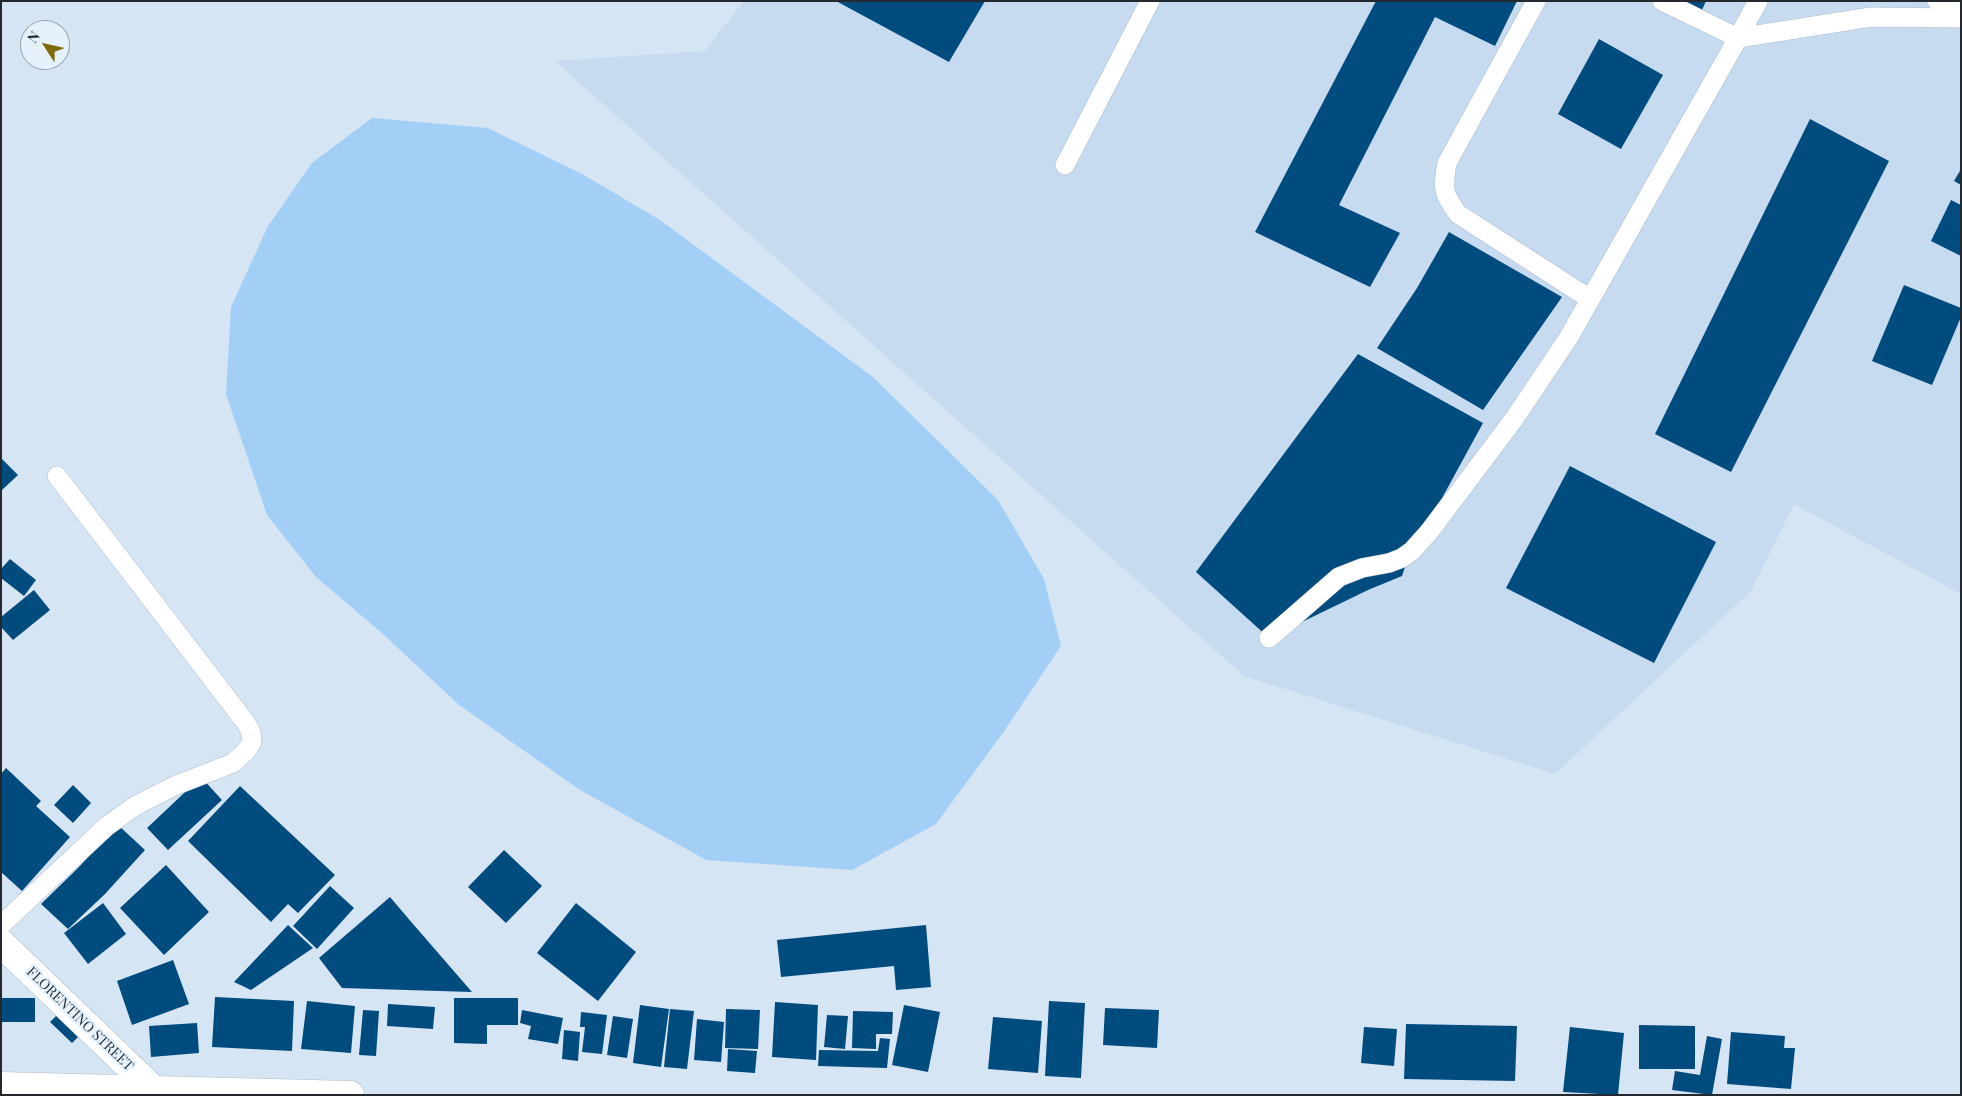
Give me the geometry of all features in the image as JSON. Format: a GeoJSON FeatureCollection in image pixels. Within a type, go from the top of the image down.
{"type":"FeatureCollection","features":[{"type":"Feature","properties":{"kind":"street","name":"FLORENTINO STREET"},"geometry":{"type":"LineString","coordinates":[[1,943],[156,1092]]}},
{"type":"Feature","properties":{"kind":"street"},"geometry":{"type":"LineString","coordinates":[[1,1086],[156,1092],[350,1095]]}},
{"type":"Feature","properties":{"kind":"lane"},"geometry":{"type":"LineString","coordinates":[[1065,165],[1150,1]]}},
{"type":"Feature","properties":{"kind":"lane"},"geometry":{"type":"LineString","coordinates":[[1536,1],[1447,163],[1444,185],[1446,198],[1458,214],[1590,299]]}},
{"type":"Feature","properties":{"kind":"lane"},"geometry":{"type":"LineString","coordinates":[[1662,1],[1738,38],[1871,17],[1961,18]]}},
{"type":"Feature","properties":{"kind":"lane"},"geometry":{"type":"LineString","coordinates":[[1269,638],[1339,577],[1362,568],[1389,563],[1402,558],[1412,551],[1429,532],[1514,419],[1569,337],[1758,1]]}},
{"type":"Feature","properties":{"kind":"lane"},"geometry":{"type":"LineString","coordinates":[[1937,1],[1961,12]]}},
{"type":"Feature","properties":{"kind":"lane"},"geometry":{"type":"LineString","coordinates":[[1,925],[107,826],[134,806],[174,786],[233,762],[247,750],[252,742],[246,723],[57,476]]}},
{"type":"Feature","properties":{"kind":"shaded area"},"geometry":{"type":"Polygon","coordinates":[[[744,1],[1961,1],[1961,594],[1794,504],[1751,591],[1555,774],[1244,676],[555,61],[705,51],[744,1]]]}},
{"type":"Feature","properties":{"kind":"shaded area"},"geometry":{"type":"Polygon","coordinates":[[[372,118],[488,128],[582,174],[660,220],[873,377],[998,500],[1044,579],[1061,646],[1005,730],[936,824],[852,870],[706,860],[580,790],[459,705],[383,634],[316,577],[267,515],[226,394],[231,307],[268,226],[312,163],[372,118]]]}},
{"type":"Feature","properties":{"kind":"building"},"geometry":{"type":"Polygon","coordinates":[[[836,1],[985,1],[949,62],[836,1]]]}},
{"type":"Feature","properties":{"kind":"building"},"geometry":{"type":"Polygon","coordinates":[[[1376,1],[1517,1],[1495,46],[1435,17],[1339,205],[1400,233],[1370,287],[1255,232],[1376,1]]]}},
{"type":"Feature","properties":{"kind":"building"},"geometry":{"type":"Polygon","coordinates":[[[1685,1],[1706,1],[1702,10],[1685,1]]]}},
{"type":"Feature","properties":{"kind":"building"},"geometry":{"type":"Polygon","coordinates":[[[1599,39],[1663,75],[1621,149],[1558,114],[1599,39]]]}},
{"type":"Feature","properties":{"kind":"building"},"geometry":{"type":"Polygon","coordinates":[[[1810,119],[1889,161],[1731,472],[1655,434],[1810,119]]]}},
{"type":"Feature","properties":{"kind":"building"},"geometry":{"type":"Polygon","coordinates":[[[1961,169],[1961,185],[1954,181],[1961,169]]]}},
{"type":"Feature","properties":{"kind":"building"},"geometry":{"type":"Polygon","coordinates":[[[1951,200],[1961,205],[1961,256],[1931,241],[1951,200]]]}},
{"type":"Feature","properties":{"kind":"building"},"geometry":{"type":"Polygon","coordinates":[[[1449,232],[1562,297],[1483,410],[1377,348],[1417,288],[1449,232]]]}},
{"type":"Feature","properties":{"kind":"building"},"geometry":{"type":"Polygon","coordinates":[[[1904,285],[1961,308],[1961,317],[1932,385],[1872,361],[1904,285]]]}},
{"type":"Feature","properties":{"kind":"building"},"geometry":{"type":"Polygon","coordinates":[[[1358,354],[1483,423],[1406,564],[1402,576],[1368,590],[1269,638],[1196,572],[1358,354]]]}},
{"type":"Feature","properties":{"kind":"building"},"geometry":{"type":"Polygon","coordinates":[[[1,458],[18,475],[1,491],[1,458]]]}},
{"type":"Feature","properties":{"kind":"building"},"geometry":{"type":"Polygon","coordinates":[[[1570,466],[1716,542],[1654,663],[1506,588],[1570,466]]]}},
{"type":"Feature","properties":{"kind":"building"},"geometry":{"type":"Polygon","coordinates":[[[10,559],[36,580],[24,596],[1,578],[1,569],[10,559]]]}},
{"type":"Feature","properties":{"kind":"building"},"geometry":{"type":"Polygon","coordinates":[[[34,590],[50,610],[13,640],[1,627],[1,617],[34,590]]]}},
{"type":"Feature","properties":{"kind":"building"},"geometry":{"type":"Polygon","coordinates":[[[6,768],[41,801],[36,806],[70,837],[22,891],[1,872],[1,774],[6,768]]]}},
{"type":"Feature","properties":{"kind":"building"},"geometry":{"type":"Polygon","coordinates":[[[201,777],[222,800],[168,850],[147,828],[201,777]]]}},
{"type":"Feature","properties":{"kind":"building"},"geometry":{"type":"Polygon","coordinates":[[[73,785],[91,803],[73,823],[54,805],[73,785]]]}},
{"type":"Feature","properties":{"kind":"building"},"geometry":{"type":"Polygon","coordinates":[[[240,786],[335,875],[298,913],[288,904],[271,922],[188,841],[240,786]]]}},
{"type":"Feature","properties":{"kind":"building"},"geometry":{"type":"Polygon","coordinates":[[[118,825],[145,850],[105,894],[68,929],[41,904],[118,825]]]}},
{"type":"Feature","properties":{"kind":"building"},"geometry":{"type":"Polygon","coordinates":[[[504,850],[542,886],[506,923],[468,887],[504,850]]]}},
{"type":"Feature","properties":{"kind":"building"},"geometry":{"type":"Polygon","coordinates":[[[166,865],[209,912],[164,955],[120,908],[166,865]]]}},
{"type":"Feature","properties":{"kind":"building"},"geometry":{"type":"Polygon","coordinates":[[[330,886],[354,908],[317,949],[293,926],[330,886]]]}},
{"type":"Feature","properties":{"kind":"building"},"geometry":{"type":"Polygon","coordinates":[[[390,897],[472,992],[342,988],[319,958],[390,897]]]}},
{"type":"Feature","properties":{"kind":"building"},"geometry":{"type":"Polygon","coordinates":[[[103,903],[126,934],[88,964],[64,933],[103,903]]]}},
{"type":"Feature","properties":{"kind":"building"},"geometry":{"type":"Polygon","coordinates":[[[576,903],[636,952],[598,1001],[537,953],[576,903]]]}},
{"type":"Feature","properties":{"kind":"building"},"geometry":{"type":"Polygon","coordinates":[[[288,925],[313,948],[251,990],[234,982],[288,925]]]}},
{"type":"Feature","properties":{"kind":"building"},"geometry":{"type":"Polygon","coordinates":[[[926,925],[931,987],[896,990],[894,966],[781,977],[777,940],[926,925]]]}},
{"type":"Feature","properties":{"kind":"building"},"geometry":{"type":"Polygon","coordinates":[[[173,960],[189,1004],[132,1025],[117,981],[173,960]]]}},
{"type":"Feature","properties":{"kind":"building"},"geometry":{"type":"Polygon","coordinates":[[[215,997],[294,1001],[292,1051],[212,1047],[215,997]]]}},
{"type":"Feature","properties":{"kind":"building"},"geometry":{"type":"Polygon","coordinates":[[[1,998],[35,998],[35,1022],[1,1022],[1,998]]]}},
{"type":"Feature","properties":{"kind":"building"},"geometry":{"type":"Polygon","coordinates":[[[454,998],[518,998],[518,1025],[487,1025],[487,1044],[454,1043],[454,998]]]}},
{"type":"Feature","properties":{"kind":"building"},"geometry":{"type":"Polygon","coordinates":[[[307,1001],[355,1006],[351,1053],[301,1049],[307,1001]]]}},
{"type":"Feature","properties":{"kind":"building"},"geometry":{"type":"Polygon","coordinates":[[[1049,1001],[1085,1003],[1081,1078],[1045,1076],[1049,1001]]]}},
{"type":"Feature","properties":{"kind":"building"},"geometry":{"type":"Polygon","coordinates":[[[775,1002],[818,1005],[816,1060],[772,1057],[775,1002]]]}},
{"type":"Feature","properties":{"kind":"building"},"geometry":{"type":"Polygon","coordinates":[[[388,1004],[435,1007],[433,1029],[387,1026],[388,1004]]]}},
{"type":"Feature","properties":{"kind":"building"},"geometry":{"type":"Polygon","coordinates":[[[640,1005],[669,1009],[661,1067],[633,1063],[640,1005]]]}},
{"type":"Feature","properties":{"kind":"building"},"geometry":{"type":"Polygon","coordinates":[[[904,1005],[940,1012],[928,1072],[892,1065],[904,1005]]]}},
{"type":"Feature","properties":{"kind":"building"},"geometry":{"type":"Polygon","coordinates":[[[1105,1008],[1159,1010],[1157,1048],[1103,1045],[1105,1008]]]}},
{"type":"Feature","properties":{"kind":"building"},"geometry":{"type":"Polygon","coordinates":[[[63,1009],[84,1031],[72,1043],[50,1022],[63,1009]]]}},
{"type":"Feature","properties":{"kind":"building"},"geometry":{"type":"Polygon","coordinates":[[[670,1009],[694,1011],[687,1069],[664,1067],[670,1009]]]}},
{"type":"Feature","properties":{"kind":"building"},"geometry":{"type":"Polygon","coordinates":[[[726,1009],[760,1010],[758,1049],[725,1048],[726,1009]]]}},
{"type":"Feature","properties":{"kind":"building"},"geometry":{"type":"Polygon","coordinates":[[[363,1010],[379,1011],[376,1056],[359,1055],[363,1010]]]}},
{"type":"Feature","properties":{"kind":"building"},"geometry":{"type":"Polygon","coordinates":[[[522,1010],[563,1018],[558,1044],[528,1039],[531,1026],[520,1023],[522,1010]]]}},
{"type":"Feature","properties":{"kind":"building"},"geometry":{"type":"Polygon","coordinates":[[[853,1011],[893,1012],[892,1034],[876,1034],[876,1049],[852,1048],[853,1011]]]}},
{"type":"Feature","properties":{"kind":"building"},"geometry":{"type":"Polygon","coordinates":[[[581,1012],[607,1015],[602,1054],[582,1052],[585,1027],[580,1027],[581,1012]]]}},
{"type":"Feature","properties":{"kind":"building"},"geometry":{"type":"Polygon","coordinates":[[[827,1015],[848,1016],[845,1049],[824,1047],[827,1015]]]}},
{"type":"Feature","properties":{"kind":"building"},"geometry":{"type":"Polygon","coordinates":[[[613,1016],[633,1019],[627,1058],[607,1055],[613,1016]]]}},
{"type":"Feature","properties":{"kind":"building"},"geometry":{"type":"Polygon","coordinates":[[[993,1017],[1042,1021],[1038,1073],[988,1069],[993,1017]]]}},
{"type":"Feature","properties":{"kind":"building"},"geometry":{"type":"Polygon","coordinates":[[[697,1019],[724,1022],[721,1062],[694,1060],[697,1019]]]}},
{"type":"Feature","properties":{"kind":"building"},"geometry":{"type":"Polygon","coordinates":[[[197,1023],[199,1053],[151,1057],[149,1026],[197,1023]]]}},
{"type":"Feature","properties":{"kind":"building"},"geometry":{"type":"Polygon","coordinates":[[[1406,1024],[1517,1026],[1515,1081],[1404,1079],[1406,1024]]]}},
{"type":"Feature","properties":{"kind":"building"},"geometry":{"type":"Polygon","coordinates":[[[1639,1025],[1695,1026],[1695,1069],[1639,1069],[1639,1025]]]}},
{"type":"Feature","properties":{"kind":"building"},"geometry":{"type":"Polygon","coordinates":[[[1364,1027],[1397,1029],[1394,1066],[1361,1063],[1364,1027]]]}},
{"type":"Feature","properties":{"kind":"building"},"geometry":{"type":"Polygon","coordinates":[[[1570,1027],[1624,1033],[1618,1095],[1563,1092],[1570,1027]]]}},
{"type":"Feature","properties":{"kind":"building"},"geometry":{"type":"Polygon","coordinates":[[[564,1030],[580,1032],[578,1061],[562,1059],[564,1030]]]}},
{"type":"Feature","properties":{"kind":"building"},"geometry":{"type":"Polygon","coordinates":[[[1731,1032],[1785,1036],[1784,1048],[1795,1048],[1791,1089],[1727,1084],[1731,1032]]]}},
{"type":"Feature","properties":{"kind":"building"},"geometry":{"type":"Polygon","coordinates":[[[1707,1036],[1722,1039],[1712,1095],[1672,1090],[1675,1071],[1700,1075],[1707,1036]]]}},
{"type":"Feature","properties":{"kind":"building"},"geometry":{"type":"Polygon","coordinates":[[[880,1038],[890,1039],[887,1068],[818,1066],[819,1050],[878,1051],[880,1038]]]}},
{"type":"Feature","properties":{"kind":"building"},"geometry":{"type":"Polygon","coordinates":[[[728,1049],[757,1051],[755,1073],[727,1071],[728,1049]]]}}]}
